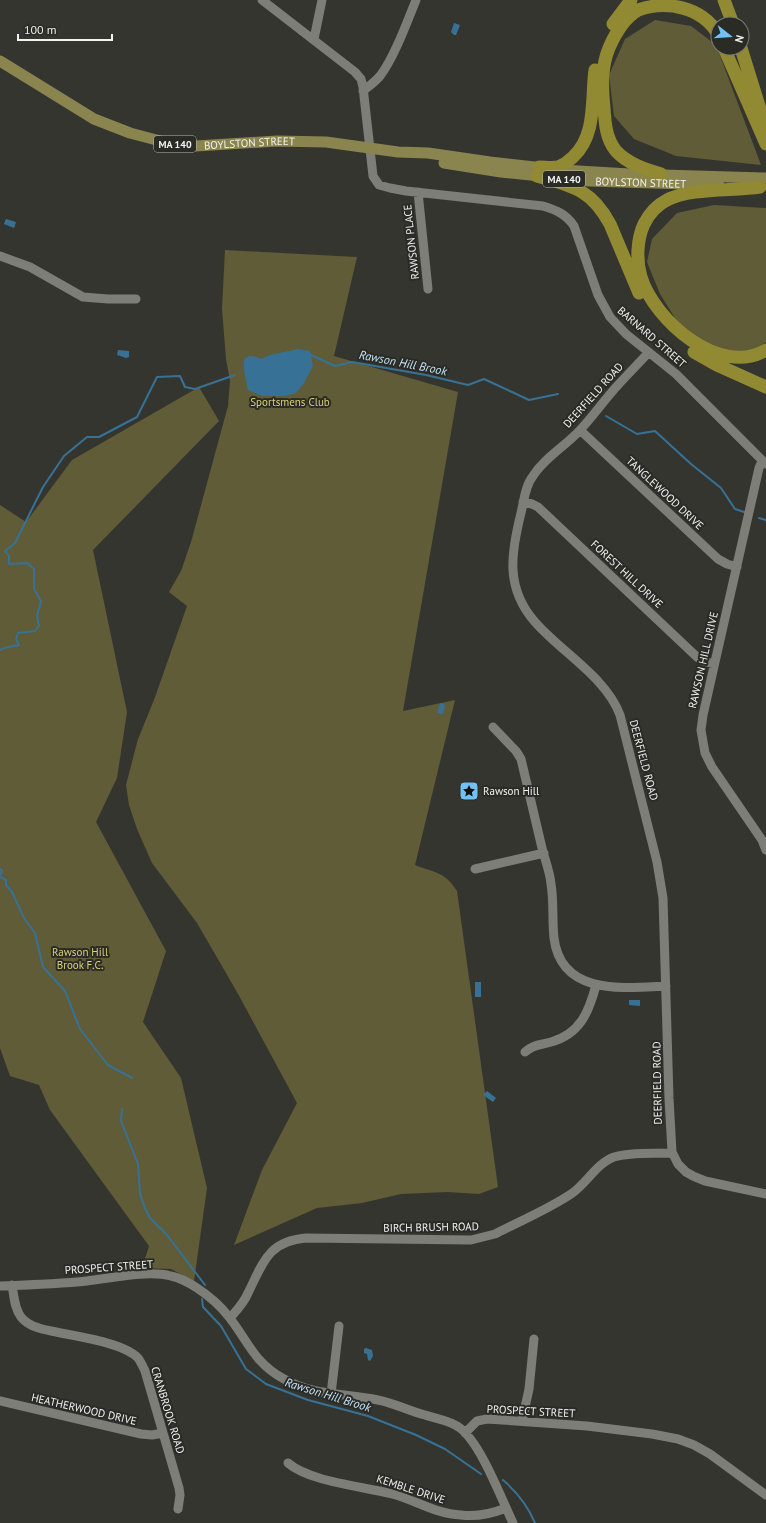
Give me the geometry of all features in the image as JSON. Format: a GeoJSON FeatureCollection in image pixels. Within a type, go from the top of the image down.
{"type":"FeatureCollection","features":[{"type":"Feature","properties":{"kind":"highway"},"geometry":{"type":"LineString","coordinates":[[538,172],[558,167],[572,158],[584,143],[589,130],[594,76],[600,49],[607,34],[631,0]]}},
{"type":"Feature","properties":{"kind":"highway"},"geometry":{"type":"LineString","coordinates":[[724,0],[730,16]]}},
{"type":"Feature","properties":{"kind":"highway"},"geometry":{"type":"LineString","coordinates":[[662,174],[640,167],[626,160],[616,151],[609,139],[605,122],[602,86],[604,66],[609,48],[619,29],[631,15],[640,9],[660,2],[678,3],[699,12],[710,23]]}},
{"type":"Feature","properties":{"kind":"highway"},"geometry":{"type":"LineString","coordinates":[[728,56],[766,144]]}},
{"type":"Feature","properties":{"kind":"highway"},"geometry":{"type":"LineString","coordinates":[[743,56],[766,129]]}},
{"type":"Feature","properties":{"kind":"highway"},"geometry":{"type":"LineString","coordinates":[[538,172],[586,194],[605,214],[634,284],[643,300],[661,324],[670,333],[694,352],[717,365],[766,387]]}},
{"type":"Feature","properties":{"kind":"highway"},"geometry":{"type":"LineString","coordinates":[[764,184],[731,184],[686,193],[668,199],[660,204],[649,215],[640,233],[638,253],[640,272],[648,293],[666,318],[678,329],[700,345],[716,353],[735,357],[753,355],[766,350]]}},
{"type":"Feature","properties":{"kind":"main road","name":"BOYLSTON STREET"},"geometry":{"type":"LineString","coordinates":[[0,61],[90,117],[130,134],[155,141],[196,146],[277,141],[317,142],[398,152],[436,161],[491,171],[584,171],[662,174],[731,184]]}},
{"type":"Feature","properties":{"kind":"main road","name":"BOYLSTON STREET"},"geometry":{"type":"LineString","coordinates":[[538,172],[590,181],[731,184]]}},
{"type":"Feature","properties":{"kind":"street","name":"BARNARD STREET"},"geometry":{"type":"LineString","coordinates":[[262,0],[356,73],[362,82],[373,176],[379,185],[418,192],[543,206],[562,214],[574,226],[598,295],[608,314],[620,328],[676,374],[764,463]]}},
{"type":"Feature","properties":{"kind":"street"},"geometry":{"type":"LineString","coordinates":[[314,39],[322,0]]}},
{"type":"Feature","properties":{"kind":"street"},"geometry":{"type":"LineString","coordinates":[[363,91],[383,72],[408,21],[416,0]]}},
{"type":"Feature","properties":{"kind":"street","name":"RAWSON PLACE"},"geometry":{"type":"LineString","coordinates":[[418,192],[428,289]]}},
{"type":"Feature","properties":{"kind":"street"},"geometry":{"type":"LineString","coordinates":[[0,256],[30,268],[83,297],[136,299]]}},
{"type":"Feature","properties":{"kind":"street","name":"DEERFIELD ROAD"},"geometry":{"type":"LineString","coordinates":[[649,352],[618,385],[580,430],[537,470],[529,482],[514,538],[512,566],[515,586],[524,607],[537,625],[600,684],[613,700],[620,716],[643,803],[660,876],[664,911],[672,1153]]}},
{"type":"Feature","properties":{"kind":"street","name":"TANGLEWOOD DRIVE"},"geometry":{"type":"LineString","coordinates":[[580,430],[715,556],[723,562],[737,567]]}},
{"type":"Feature","properties":{"kind":"street","name":"RAWSON HILL DRIVE"},"geometry":{"type":"LineString","coordinates":[[764,463],[759,468],[714,664],[701,730],[703,746],[712,767],[762,840],[766,850]]}},
{"type":"Feature","properties":{"kind":"street","name":"FOREST HILL DRIVE"},"geometry":{"type":"LineString","coordinates":[[523,502],[531,503],[538,507],[698,657],[703,661],[714,664]]}},
{"type":"Feature","properties":{"kind":"street"},"geometry":{"type":"LineString","coordinates":[[493,726],[516,751],[521,759],[551,883],[555,940],[558,953],[563,963],[571,973],[596,985],[620,988],[666,986]]}},
{"type":"Feature","properties":{"kind":"street"},"geometry":{"type":"LineString","coordinates":[[475,870],[544,853]]}},
{"type":"Feature","properties":{"kind":"street"},"geometry":{"type":"LineString","coordinates":[[525,1052],[532,1046],[552,1042],[562,1038],[577,1027],[587,1013],[596,985]]}},
{"type":"Feature","properties":{"kind":"street"},"geometry":{"type":"LineString","coordinates":[[672,1153],[678,1164],[686,1172],[693,1176],[705,1181],[766,1194]]}},
{"type":"Feature","properties":{"kind":"street","name":"BIRCH BRUSH ROAD"},"geometry":{"type":"LineString","coordinates":[[230,1318],[248,1294],[260,1266],[270,1253],[278,1246],[288,1241],[306,1238],[471,1240],[483,1238],[499,1232],[571,1194],[608,1160],[622,1156],[672,1153]]}},
{"type":"Feature","properties":{"kind":"street","name":"PROSPECT STREET"},"geometry":{"type":"LineString","coordinates":[[0,1286],[85,1281],[137,1275],[156,1274],[171,1276],[183,1280],[206,1294],[221,1307],[259,1360],[271,1371],[299,1387],[331,1394],[370,1398],[386,1402],[448,1422],[460,1428],[465,1433],[477,1421],[483,1419],[608,1428],[678,1439],[694,1445],[710,1454],[766,1496]]}},
{"type":"Feature","properties":{"kind":"street","name":"CRANBROOK ROAD"},"geometry":{"type":"LineString","coordinates":[[12,1285],[16,1307],[21,1317],[27,1323],[40,1329],[124,1348],[138,1358],[145,1371],[180,1491],[178,1509]]}},
{"type":"Feature","properties":{"kind":"street"},"geometry":{"type":"LineString","coordinates":[[331,1394],[339,1326]]}},
{"type":"Feature","properties":{"kind":"street"},"geometry":{"type":"LineString","coordinates":[[522,1421],[529,1389],[534,1340]]}},
{"type":"Feature","properties":{"kind":"street","name":"HEATHERWOOD DRIVE"},"geometry":{"type":"LineString","coordinates":[[0,1401],[141,1434],[152,1435],[164,1433]]}},
{"type":"Feature","properties":{"kind":"street"},"geometry":{"type":"LineString","coordinates":[[465,1433],[474,1443],[481,1455],[513,1523]]}},
{"type":"Feature","properties":{"kind":"street","name":"KEMBLE DRIVE"},"geometry":{"type":"LineString","coordinates":[[288,1463],[305,1474],[393,1494],[432,1509],[451,1514],[467,1516],[487,1514],[506,1508]]}},
{"type":"Feature","properties":{"kind":"green space"},"geometry":{"type":"Polygon","coordinates":[[[655,20],[691,26],[710,40],[710,56],[720,56],[761,165],[676,156],[634,139],[614,116],[609,75],[625,39],[655,20]]]}},
{"type":"Feature","properties":{"kind":"green space"},"geometry":{"type":"Polygon","coordinates":[[[714,205],[766,208],[766,342],[753,351],[725,351],[699,339],[678,323],[660,294],[647,262],[652,239],[677,213],[714,205]]]}},
{"type":"Feature","properties":{"kind":"green space","name":"Sportsmens Club"},"geometry":{"type":"Polygon","coordinates":[[[225,250],[357,257],[334,356],[458,392],[403,711],[455,700],[415,865],[444,877],[457,891],[498,1187],[479,1194],[447,1192],[401,1194],[362,1203],[317,1208],[234,1245],[262,1170],[297,1103],[237,992],[197,923],[152,863],[137,829],[129,805],[126,785],[138,739],[154,700],[187,606],[169,592],[181,571],[191,542],[228,406],[230,381],[226,359],[222,309],[225,250]]]}},
{"type":"Feature","properties":{"kind":"green space","name":"Rawson Hill Brook F.C."},"geometry":{"type":"Polygon","coordinates":[[[199,387],[219,421],[93,550],[127,712],[117,778],[96,822],[166,951],[143,1022],[181,1078],[207,1188],[194,1281],[171,1269],[142,1268],[149,1246],[50,1110],[39,1085],[10,1076],[0,1048],[0,505],[26,522],[72,460],[199,387]]]}},
{"type":"Feature","properties":{"kind":"water"},"geometry":{"type":"Polygon","coordinates":[[[454,23],[460,25],[456,35],[451,32],[454,23]]]}},
{"type":"Feature","properties":{"kind":"water"},"geometry":{"type":"Polygon","coordinates":[[[6,219],[16,222],[14,228],[4,224],[6,219]]]}},
{"type":"Feature","properties":{"kind":"water"},"geometry":{"type":"Polygon","coordinates":[[[298,349],[310,351],[313,366],[304,383],[296,393],[284,396],[262,396],[248,390],[244,371],[244,360],[247,357],[253,356],[261,359],[270,355],[298,349]]]}},
{"type":"Feature","properties":{"kind":"water"},"geometry":{"type":"Polygon","coordinates":[[[118,350],[129,351],[129,357],[126,358],[117,355],[118,350]]]}},
{"type":"Feature","properties":{"kind":"water"},"geometry":{"type":"Polygon","coordinates":[[[441,703],[445,705],[443,714],[437,713],[441,703]]]}},
{"type":"Feature","properties":{"kind":"water"},"geometry":{"type":"Polygon","coordinates":[[[475,982],[481,982],[481,997],[475,997],[475,982]]]}},
{"type":"Feature","properties":{"kind":"water"},"geometry":{"type":"Polygon","coordinates":[[[629,1000],[640,1000],[640,1006],[629,1005],[629,1000]]]}},
{"type":"Feature","properties":{"kind":"water"},"geometry":{"type":"Polygon","coordinates":[[[487,1091],[496,1098],[493,1102],[483,1095],[487,1091]]]}},
{"type":"Feature","properties":{"kind":"water"},"geometry":{"type":"Polygon","coordinates":[[[366,1348],[372,1350],[373,1356],[370,1361],[368,1360],[367,1354],[364,1353],[364,1349],[366,1348]]]}},
{"type":"Feature","properties":{"kind":"waterway","name":"Rawson Hill Brook"},"geometry":{"type":"LineString","coordinates":[[309,354],[335,366],[352,362],[426,375],[468,385],[484,379],[529,400],[558,394]]}},
{"type":"Feature","properties":{"kind":"waterway","name":"Rawson Hill Brook"},"geometry":{"type":"LineString","coordinates":[[0,650],[19,645],[16,639],[18,633],[35,631],[39,626],[37,616],[41,601],[34,589],[34,569],[27,563],[9,564],[9,556],[5,551],[15,543],[43,487],[64,456],[87,437],[99,437],[137,417],[157,377],[180,376],[185,387],[195,389],[235,375]]}},
{"type":"Feature","properties":{"kind":"waterway","name":"Rawson Hill Brook"},"geometry":{"type":"LineString","coordinates":[[606,416],[637,434],[655,431],[691,464],[721,488],[735,509],[744,512]]}},
{"type":"Feature","properties":{"kind":"waterway","name":"Rawson Hill Brook"},"geometry":{"type":"LineString","coordinates":[[759,518],[766,520]]}},
{"type":"Feature","properties":{"kind":"waterway","name":"Rawson Hill Brook"},"geometry":{"type":"LineString","coordinates":[[0,869],[2,871],[0,876]]}},
{"type":"Feature","properties":{"kind":"waterway","name":"Rawson Hill Brook"},"geometry":{"type":"LineString","coordinates":[[0,877],[6,880],[6,885],[12,892],[24,918],[35,933],[43,967],[65,991],[80,1029],[108,1065],[132,1078]]}},
{"type":"Feature","properties":{"kind":"waterway","name":"Rawson Hill Brook"},"geometry":{"type":"LineString","coordinates":[[122,1109],[121,1121],[138,1164],[140,1194],[145,1208],[150,1218],[167,1235],[205,1285]]}},
{"type":"Feature","properties":{"kind":"waterway","name":"Rawson Hill Brook"},"geometry":{"type":"LineString","coordinates":[[202,1299],[203,1307],[221,1326],[246,1369],[266,1384],[308,1400],[368,1416],[416,1435],[445,1449],[481,1474]]}},
{"type":"Feature","properties":{"kind":"waterway","name":"Rawson Hill Brook"},"geometry":{"type":"LineString","coordinates":[[503,1480],[522,1500],[535,1523]]}},
{"type":"Feature","properties":{"kind":"place","name":"Rawson Hill"},"geometry":{"type":"Point","coordinates":[469,791]}}]}
